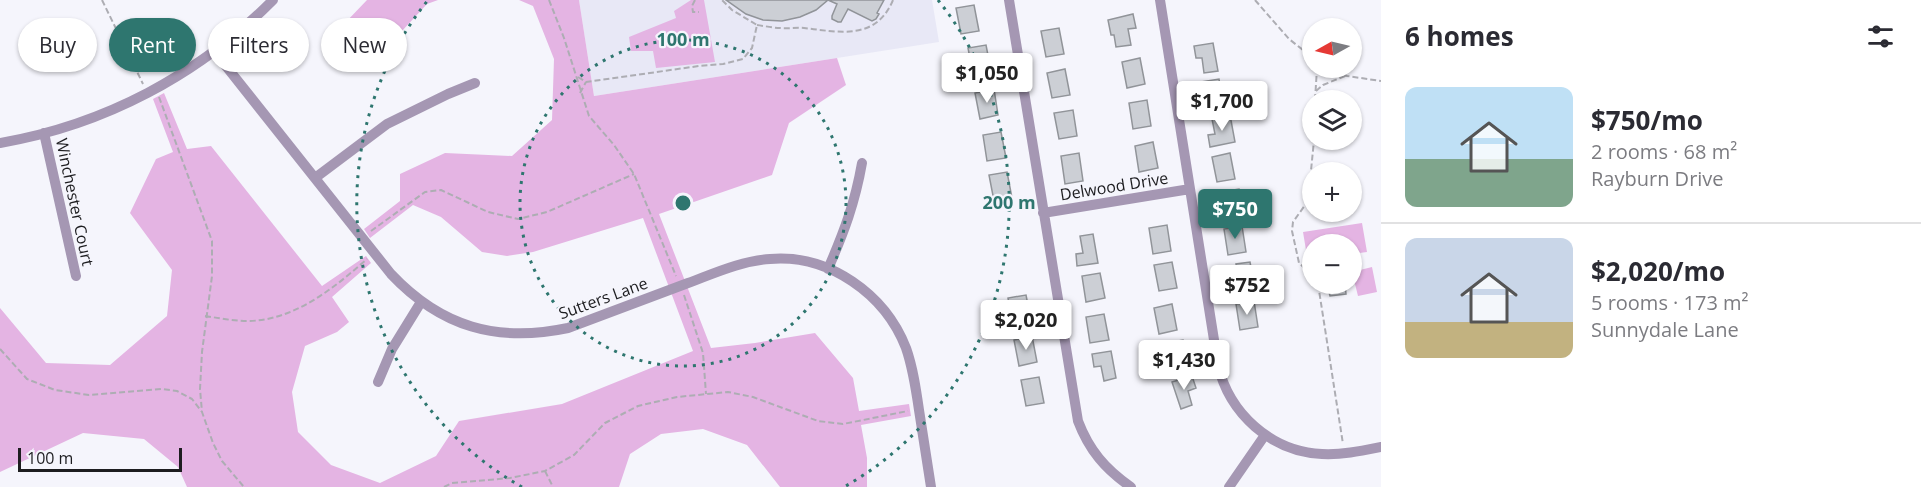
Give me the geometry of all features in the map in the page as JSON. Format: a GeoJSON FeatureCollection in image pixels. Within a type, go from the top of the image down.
{"type":"FeatureCollection","features":[{"type":"Feature","properties":{"kind":"street"},"geometry":{"type":"LineString","coordinates":[[252,18],[273,0]]}},
{"type":"Feature","properties":{"kind":"street"},"geometry":{"type":"LineString","coordinates":[[1009,0],[1078,421],[1083,435],[1096,456],[1131,487]]}},
{"type":"Feature","properties":{"kind":"street"},"geometry":{"type":"LineString","coordinates":[[1160,0],[1221,376],[1228,394],[1238,410],[1265,435],[1300,451],[1345,454],[1381,447]]}},
{"type":"Feature","properties":{"kind":"street"},"geometry":{"type":"LineString","coordinates":[[0,143],[45,133],[92,118],[152,92],[177,78],[208,55]]}},
{"type":"Feature","properties":{"kind":"street","name":"Sutters Lane"},"geometry":{"type":"LineString","coordinates":[[231,72],[391,274],[421,302],[444,316],[473,328],[507,334],[535,334],[568,328],[736,266],[772,258],[811,263],[843,275],[862,287],[879,303],[902,339],[911,363],[931,487]]}},
{"type":"Feature","properties":{"kind":"street"},"geometry":{"type":"LineString","coordinates":[[315,178],[387,124],[475,83]]}},
{"type":"Feature","properties":{"kind":"street","name":"Winchester Court"},"geometry":{"type":"LineString","coordinates":[[45,133],[76,276]]}},
{"type":"Feature","properties":{"kind":"street"},"geometry":{"type":"LineString","coordinates":[[828,269],[847,226],[856,197],[862,163]]}},
{"type":"Feature","properties":{"kind":"street","name":"Delwood Drive"},"geometry":{"type":"LineString","coordinates":[[1043,213],[1190,189]]}},
{"type":"Feature","properties":{"kind":"street"},"geometry":{"type":"LineString","coordinates":[[378,381],[392,349],[421,302]]}},
{"type":"Feature","properties":{"kind":"street"},"geometry":{"type":"LineString","coordinates":[[1229,487],[1265,435]]}},
{"type":"Feature","properties":{"kind":"path"},"geometry":{"type":"LineString","coordinates":[[102,0],[142,83],[160,98],[212,240],[212,276],[200,389],[202,412],[222,461],[244,487]]}},
{"type":"Feature","properties":{"kind":"path"},"geometry":{"type":"LineString","coordinates":[[549,0],[589,116],[614,145],[634,174],[680,286],[703,353],[706,394]]}},
{"type":"Feature","properties":{"kind":"path"},"geometry":{"type":"LineString","coordinates":[[695,0],[692,6],[693,12],[699,12]]}},
{"type":"Feature","properties":{"kind":"path"},"geometry":{"type":"LineString","coordinates":[[722,0],[732,10],[757,25],[780,28],[801,27],[833,32],[865,29],[878,23],[893,0]]}},
{"type":"Feature","properties":{"kind":"path"},"geometry":{"type":"LineString","coordinates":[[1255,0],[1289,39],[1302,49]]}},
{"type":"Feature","properties":{"kind":"path"},"geometry":{"type":"LineString","coordinates":[[576,75],[586,82],[723,64],[743,59],[752,48],[757,25]]}},
{"type":"Feature","properties":{"kind":"path"},"geometry":{"type":"LineString","coordinates":[[1317,90],[1323,85],[1342,78]]}},
{"type":"Feature","properties":{"kind":"path"},"geometry":{"type":"LineString","coordinates":[[1361,78],[1381,81]]}},
{"type":"Feature","properties":{"kind":"path"},"geometry":{"type":"LineString","coordinates":[[580,93],[586,82]]}},
{"type":"Feature","properties":{"kind":"path"},"geometry":{"type":"LineString","coordinates":[[1302,266],[1299,263],[1292,231],[1293,222],[1308,201],[1313,150]]}},
{"type":"Feature","properties":{"kind":"path"},"geometry":{"type":"LineString","coordinates":[[206,316],[249,321],[281,316],[297,310],[330,289],[367,259],[367,234],[424,192],[441,190],[488,212],[518,219],[547,212],[634,174]]}},
{"type":"Feature","properties":{"kind":"path"},"geometry":{"type":"LineString","coordinates":[[1320,294],[1345,454]]}},
{"type":"Feature","properties":{"kind":"path"},"geometry":{"type":"LineString","coordinates":[[0,349],[27,379],[55,390],[89,395],[161,389],[177,391],[192,399],[202,412]]}},
{"type":"Feature","properties":{"kind":"path"},"geometry":{"type":"LineString","coordinates":[[444,487],[452,483],[510,478],[545,471],[574,455],[604,423],[638,406],[677,398],[728,392],[753,397],[818,421],[843,424],[919,409]]}},
{"type":"Feature","properties":{"kind":"path"},"geometry":{"type":"LineString","coordinates":[[545,471],[553,487]]}},
{"type":"Feature","properties":{"kind":"shaded area"},"geometry":{"type":"Polygon","coordinates":[[[367,0],[438,0],[427,4],[407,26],[407,18],[350,18],[367,0]]]}},
{"type":"Feature","properties":{"kind":"shaded area"},"geometry":{"type":"Polygon","coordinates":[[[519,0],[579,0],[594,96],[837,58],[846,85],[789,123],[772,175],[659,214],[711,348],[815,333],[853,378],[859,411],[909,404],[911,416],[861,425],[867,458],[867,487],[780,487],[747,445],[703,429],[661,434],[630,454],[619,487],[187,487],[178,467],[144,439],[83,433],[0,472],[0,308],[46,363],[110,365],[167,316],[172,270],[130,213],[156,159],[173,152],[153,99],[164,93],[187,149],[211,146],[322,286],[366,256],[371,263],[332,297],[349,322],[337,332],[305,346],[292,392],[298,432],[331,465],[380,483],[436,456],[459,421],[562,404],[693,351],[643,218],[533,252],[507,256],[482,252],[441,217],[413,205],[370,238],[364,229],[400,201],[400,174],[445,153],[512,156],[552,120],[554,59],[533,6],[519,0]]]}},
{"type":"Feature","properties":{"kind":"shaded area"},"geometry":{"type":"Polygon","coordinates":[[[579,0],[932,0],[939,42],[594,96],[579,0]]]}},
{"type":"Feature","properties":{"kind":"shaded area"},"geometry":{"type":"Polygon","coordinates":[[[691,0],[704,0],[715,62],[656,68],[653,51],[631,51],[629,37],[676,18],[674,11],[691,0]]]}},
{"type":"Feature","properties":{"kind":"shaded area"},"geometry":{"type":"Polygon","coordinates":[[[1362,223],[1367,252],[1362,253],[1362,234],[1303,234],[1303,232],[1362,223]]]}},
{"type":"Feature","properties":{"kind":"shaded area"},"geometry":{"type":"Polygon","coordinates":[[[1372,267],[1377,292],[1358,296],[1358,294],[1362,294],[1362,270],[1372,267]]]}},
{"type":"Feature","properties":{"kind":"building"},"geometry":{"type":"Polygon","coordinates":[[[726,0],[828,0],[816,10],[782,21],[763,20],[746,14],[726,0]]]}},
{"type":"Feature","properties":{"kind":"building"},"geometry":{"type":"Polygon","coordinates":[[[828,0],[884,0],[877,13],[879,14],[872,21],[848,9],[841,22],[838,22],[832,19],[837,4],[828,0]]]}},
{"type":"Feature","properties":{"kind":"building"},"geometry":{"type":"Polygon","coordinates":[[[974,5],[979,31],[961,34],[956,8],[974,5]]]}},
{"type":"Feature","properties":{"kind":"building"},"geometry":{"type":"Polygon","coordinates":[[[1133,14],[1136,28],[1128,29],[1131,45],[1116,47],[1108,20],[1133,14]]]}},
{"type":"Feature","properties":{"kind":"building"},"geometry":{"type":"Polygon","coordinates":[[[1059,28],[1064,54],[1046,57],[1041,31],[1059,28]]]}},
{"type":"Feature","properties":{"kind":"building"},"geometry":{"type":"Polygon","coordinates":[[[1213,43],[1218,71],[1204,73],[1202,58],[1196,58],[1194,46],[1213,43]]]}},
{"type":"Feature","properties":{"kind":"building"},"geometry":{"type":"Polygon","coordinates":[[[986,45],[991,71],[973,74],[968,48],[986,45]]]}},
{"type":"Feature","properties":{"kind":"building"},"geometry":{"type":"Polygon","coordinates":[[[1140,58],[1145,84],[1127,88],[1122,62],[1140,58]]]}},
{"type":"Feature","properties":{"kind":"building"},"geometry":{"type":"Polygon","coordinates":[[[1065,69],[1070,95],[1052,98],[1047,73],[1065,69]]]}},
{"type":"Feature","properties":{"kind":"building"},"geometry":{"type":"Polygon","coordinates":[[[1219,79],[1223,107],[1210,110],[1207,94],[1202,95],[1200,82],[1219,79]]]}},
{"type":"Feature","properties":{"kind":"building"},"geometry":{"type":"Polygon","coordinates":[[[994,89],[998,115],[980,119],[975,93],[994,89]]]}},
{"type":"Feature","properties":{"kind":"building"},"geometry":{"type":"Polygon","coordinates":[[[1147,100],[1151,126],[1133,129],[1129,103],[1147,100]]]}},
{"type":"Feature","properties":{"kind":"building"},"geometry":{"type":"Polygon","coordinates":[[[1073,110],[1077,136],[1059,139],[1054,113],[1073,110]]]}},
{"type":"Feature","properties":{"kind":"building"},"geometry":{"type":"Polygon","coordinates":[[[1230,115],[1235,142],[1210,147],[1208,135],[1215,134],[1212,119],[1230,115]]]}},
{"type":"Feature","properties":{"kind":"building"},"geometry":{"type":"Polygon","coordinates":[[[1001,132],[1006,158],[987,161],[983,135],[1001,132]]]}},
{"type":"Feature","properties":{"kind":"building"},"geometry":{"type":"Polygon","coordinates":[[[1153,142],[1158,168],[1139,172],[1135,146],[1153,142]]]}},
{"type":"Feature","properties":{"kind":"building"},"geometry":{"type":"Polygon","coordinates":[[[1079,153],[1083,181],[1065,184],[1061,156],[1079,153]]]}},
{"type":"Feature","properties":{"kind":"building"},"geometry":{"type":"Polygon","coordinates":[[[1230,153],[1235,179],[1217,182],[1212,157],[1230,153]]]}},
{"type":"Feature","properties":{"kind":"building"},"geometry":{"type":"Polygon","coordinates":[[[1007,172],[1012,198],[994,201],[989,175],[1007,172]]]}},
{"type":"Feature","properties":{"kind":"building"},"geometry":{"type":"Polygon","coordinates":[[[1239,189],[1243,217],[1230,219],[1227,204],[1222,205],[1220,192],[1239,189]]]}},
{"type":"Feature","properties":{"kind":"building"},"geometry":{"type":"Polygon","coordinates":[[[1167,225],[1171,251],[1153,254],[1149,228],[1167,225]]]}},
{"type":"Feature","properties":{"kind":"building"},"geometry":{"type":"Polygon","coordinates":[[[1242,226],[1246,252],[1228,255],[1224,229],[1242,226]]]}},
{"type":"Feature","properties":{"kind":"building"},"geometry":{"type":"Polygon","coordinates":[[[1093,234],[1098,263],[1077,266],[1076,254],[1083,253],[1080,236],[1093,234]]]}},
{"type":"Feature","properties":{"kind":"building"},"geometry":{"type":"Polygon","coordinates":[[[1172,262],[1177,288],[1159,291],[1154,265],[1172,262]]]}},
{"type":"Feature","properties":{"kind":"building"},"geometry":{"type":"Polygon","coordinates":[[[1250,262],[1255,290],[1234,294],[1232,282],[1239,280],[1236,264],[1250,262]]]}},
{"type":"Feature","properties":{"kind":"building"},"geometry":{"type":"Polygon","coordinates":[[[1100,273],[1105,298],[1086,302],[1082,276],[1100,273]]]}},
{"type":"Feature","properties":{"kind":"building"},"geometry":{"type":"Polygon","coordinates":[[[1026,295],[1031,321],[1013,324],[1008,298],[1026,295]]]}},
{"type":"Feature","properties":{"kind":"building"},"geometry":{"type":"Polygon","coordinates":[[[1254,301],[1258,327],[1240,330],[1236,304],[1254,301]]]}},
{"type":"Feature","properties":{"kind":"building"},"geometry":{"type":"Polygon","coordinates":[[[1172,304],[1177,330],[1159,334],[1154,308],[1172,304]]]}},
{"type":"Feature","properties":{"kind":"building"},"geometry":{"type":"Polygon","coordinates":[[[1104,314],[1109,340],[1090,343],[1086,317],[1104,314]]]}},
{"type":"Feature","properties":{"kind":"building"},"geometry":{"type":"Polygon","coordinates":[[[1032,336],[1037,362],[1019,366],[1014,340],[1032,336]]]}},
{"type":"Feature","properties":{"kind":"building"},"geometry":{"type":"Polygon","coordinates":[[[1183,340],[1188,366],[1170,369],[1165,343],[1183,340]]]}},
{"type":"Feature","properties":{"kind":"building"},"geometry":{"type":"Polygon","coordinates":[[[1111,351],[1116,378],[1104,381],[1101,366],[1094,367],[1092,354],[1111,351]]]}},
{"type":"Feature","properties":{"kind":"building"},"geometry":{"type":"Polygon","coordinates":[[[1192,376],[1196,388],[1188,391],[1192,405],[1181,409],[1172,382],[1192,376]]]}},
{"type":"Feature","properties":{"kind":"building"},"geometry":{"type":"Polygon","coordinates":[[[1039,377],[1044,403],[1026,406],[1021,380],[1039,377]]]}}]}
